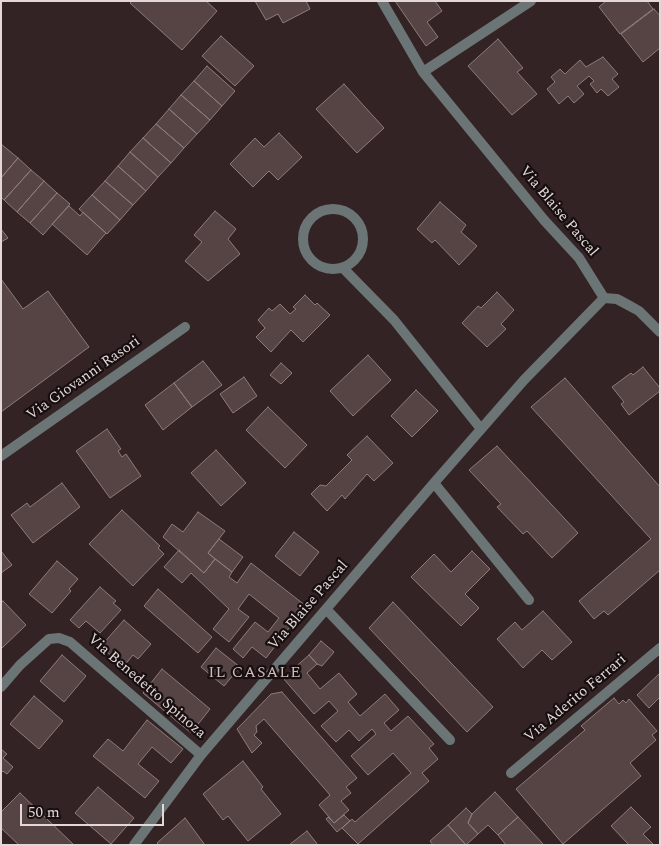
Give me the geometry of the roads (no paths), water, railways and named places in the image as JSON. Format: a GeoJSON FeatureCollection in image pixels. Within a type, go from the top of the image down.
{"type":"FeatureCollection","features":[{"type":"Feature","properties":{"kind":"street","name":"Via Blaise Pascal"},"geometry":{"type":"LineString","coordinates":[[134,845],[201,755],[434,483],[524,380],[604,298],[579,258],[544,220],[423,72],[382,1]]}},
{"type":"Feature","properties":{"kind":"street"},"geometry":{"type":"LineString","coordinates":[[423,72],[531,1]]}},
{"type":"Feature","properties":{"kind":"street"},"geometry":{"type":"LineString","coordinates":[[333,209],[342,211],[350,215],[362,230],[362,248],[358,257],[343,268],[332,269],[322,267],[313,262],[307,254],[304,244],[304,233],[314,216],[324,211],[333,209]]}},
{"type":"Feature","properties":{"kind":"street"},"geometry":{"type":"LineString","coordinates":[[343,268],[394,320],[481,430]]}},
{"type":"Feature","properties":{"kind":"street"},"geometry":{"type":"LineString","coordinates":[[604,298],[617,299],[630,306],[660,332]]}},
{"type":"Feature","properties":{"kind":"street","name":"Via Giovanni Rasori"},"geometry":{"type":"LineString","coordinates":[[1,456],[185,327]]}},
{"type":"Feature","properties":{"kind":"street"},"geometry":{"type":"LineString","coordinates":[[434,483],[529,600]]}},
{"type":"Feature","properties":{"kind":"street"},"geometry":{"type":"LineString","coordinates":[[327,610],[450,740]]}},
{"type":"Feature","properties":{"kind":"street","name":"Via Benedetto Spinoza"},"geometry":{"type":"LineString","coordinates":[[1,687],[20,665],[49,639],[59,638],[70,642],[201,755]]}},
{"type":"Feature","properties":{"kind":"street","name":"Via Aderito Ferrari"},"geometry":{"type":"LineString","coordinates":[[511,773],[660,648]]}},
{"type":"Feature","properties":{"kind":"district","name":"IL CASALE"},"geometry":{"type":"Point","coordinates":[255,674]}}]}
